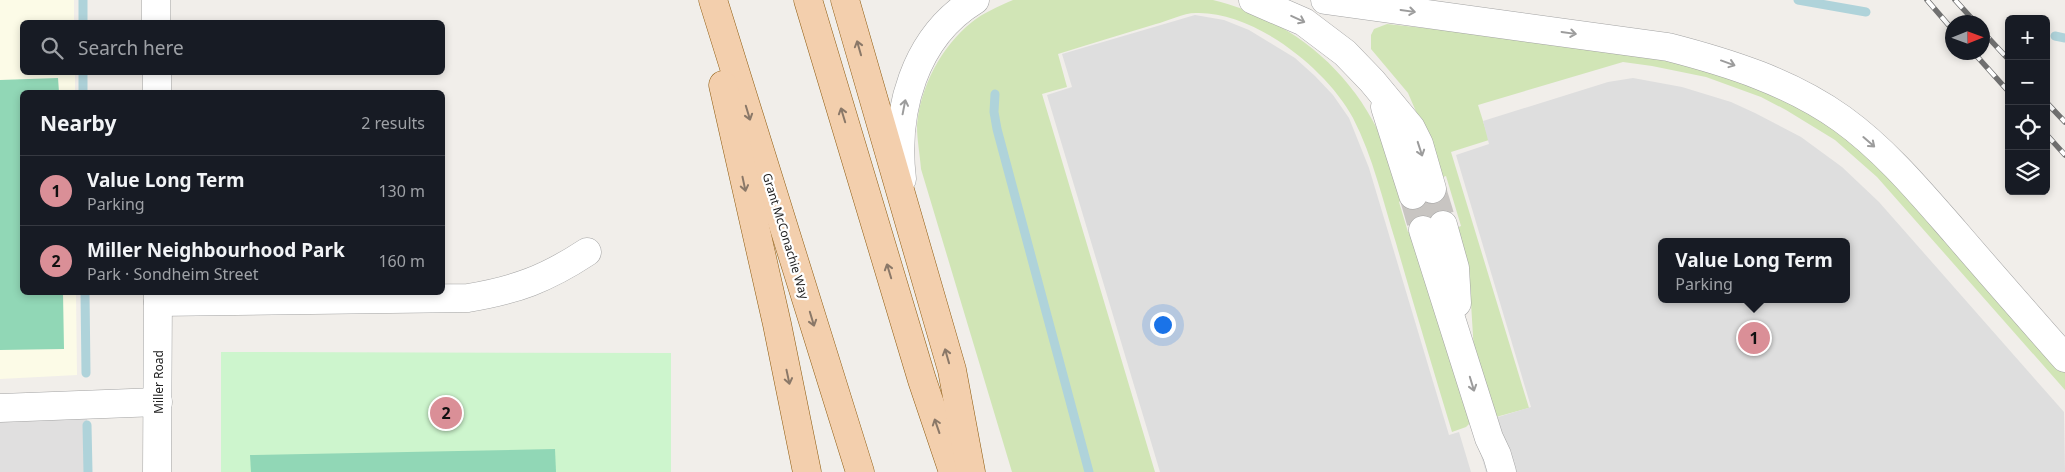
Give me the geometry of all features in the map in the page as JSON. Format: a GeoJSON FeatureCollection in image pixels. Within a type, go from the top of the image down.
{"type":"FeatureCollection","features":[{"type":"Feature","properties":{"kind":"main road"},"geometry":{"type":"LineString","coordinates":[[704,0],[777,324],[807,472]]}},
{"type":"Feature","properties":{"kind":"main road","name":"Grant McConachie Way"},"geometry":{"type":"LineString","coordinates":[[713,0],[860,472]]}},
{"type":"Feature","properties":{"kind":"main road"},"geometry":{"type":"LineString","coordinates":[[808,0],[922,380],[953,472]]}},
{"type":"Feature","properties":{"kind":"main road"},"geometry":{"type":"LineString","coordinates":[[845,0],[952,370],[971,472]]}},
{"type":"Feature","properties":{"kind":"street"},"geometry":{"type":"LineString","coordinates":[[156,0],[156,20]]}},
{"type":"Feature","properties":{"kind":"street"},"geometry":{"type":"LineString","coordinates":[[905,208],[900,136],[902,110],[909,84],[934,38],[952,18],[975,0]]}},
{"type":"Feature","properties":{"kind":"street"},"geometry":{"type":"LineString","coordinates":[[1253,0],[1304,22],[1345,53],[1372,81],[1411,128],[1419,144],[1422,192]]}},
{"type":"Feature","properties":{"kind":"street"},"geometry":{"type":"LineString","coordinates":[[1325,0],[1668,47],[1720,60],[1766,77],[1806,96],[1843,120],[1876,148],[1911,182],[2065,358]]}},
{"type":"Feature","properties":{"kind":"street"},"geometry":{"type":"LineString","coordinates":[[157,75],[157,90]]}},
{"type":"Feature","properties":{"kind":"street"},"geometry":{"type":"LineString","coordinates":[[1433,227],[1458,337],[1489,438],[1502,472]]}},
{"type":"Feature","properties":{"kind":"street"},"geometry":{"type":"LineString","coordinates":[[158,297],[468,298],[501,293],[533,283],[560,270],[586,252]]}},
{"type":"Feature","properties":{"kind":"street","name":"Miller Road"},"geometry":{"type":"LineString","coordinates":[[157,472],[158,297]]}},
{"type":"Feature","properties":{"kind":"street"},"geometry":{"type":"LineString","coordinates":[[0,408],[158,402]]}},
{"type":"Feature","properties":{"kind":"shaded area"},"geometry":{"type":"Polygon","coordinates":[[[0,0],[74,0],[74,20],[20,20],[20,75],[75,75],[75,90],[20,90],[20,295],[76,295],[77,375],[0,379],[0,0]]]}},
{"type":"Feature","properties":{"kind":"shaded area"},"geometry":{"type":"Polygon","coordinates":[[[1195,15],[1224,20],[1249,30],[1295,58],[1333,95],[1349,118],[1369,168],[1449,435],[1459,432],[1471,472],[1160,472],[1047,95],[1072,87],[1062,54],[1195,15]]]}},
{"type":"Feature","properties":{"kind":"shaded area"},"geometry":{"type":"Polygon","coordinates":[[[1633,78],[1682,87],[1731,102],[1801,137],[1842,167],[1879,202],[2064,412],[2065,472],[1486,472],[1472,425],[1531,407],[1456,155],[1489,144],[1483,121],[1608,82],[1633,78]]]}},
{"type":"Feature","properties":{"kind":"shaded area"},"geometry":{"type":"Polygon","coordinates":[[[87,407],[88,472],[0,472],[0,409],[87,407]]]}},
{"type":"Feature","properties":{"kind":"green space"},"geometry":{"type":"Polygon","coordinates":[[[1013,0],[1213,0],[1267,19],[1291,33],[1314,50],[1353,90],[1369,113],[1382,139],[1405,199],[1399,202],[1408,232],[1413,231],[1469,416],[1469,424],[1452,432],[1372,164],[1353,118],[1341,99],[1307,63],[1286,46],[1264,32],[1218,15],[1191,13],[1058,54],[1067,87],[1042,94],[1155,472],[1012,472],[921,169],[917,126],[922,97],[934,69],[951,43],[976,19],[1013,0]]]}},
{"type":"Feature","properties":{"kind":"green space"},"geometry":{"type":"Polygon","coordinates":[[[1387,24],[1655,53],[1765,86],[1864,148],[2065,371],[2065,390],[1877,177],[1835,140],[1761,97],[1706,77],[1623,62],[1478,105],[1489,140],[1451,152],[1529,408],[1496,417],[1474,352],[1470,287],[1454,229],[1461,226],[1446,176],[1440,178],[1427,137],[1408,93],[1371,49],[1371,35],[1374,29],[1387,24]]]}},
{"type":"Feature","properties":{"kind":"green space"},"geometry":{"type":"Polygon","coordinates":[[[58,78],[59,90],[20,90],[20,295],[63,295],[64,349],[0,350],[0,80],[58,78]]]}},
{"type":"Feature","properties":{"kind":"green space"},"geometry":{"type":"Polygon","coordinates":[[[221,352],[671,353],[671,472],[221,472],[221,352]]]}},
{"type":"Feature","properties":{"kind":"green space"},"geometry":{"type":"Polygon","coordinates":[[[555,449],[556,472],[251,472],[250,455],[555,449]]]}},
{"type":"Feature","properties":{"kind":"waterway"},"geometry":{"type":"LineString","coordinates":[[83,0],[83,20]]}},
{"type":"Feature","properties":{"kind":"waterway"},"geometry":{"type":"LineString","coordinates":[[1798,0],[1866,12]]}},
{"type":"Feature","properties":{"kind":"waterway"},"geometry":{"type":"LineString","coordinates":[[2055,36],[2065,38]]}},
{"type":"Feature","properties":{"kind":"waterway"},"geometry":{"type":"LineString","coordinates":[[83,75],[83,90]]}},
{"type":"Feature","properties":{"kind":"waterway"},"geometry":{"type":"LineString","coordinates":[[995,94],[994,112],[997,129],[1089,472]]}},
{"type":"Feature","properties":{"kind":"waterway"},"geometry":{"type":"LineString","coordinates":[[85,295],[86,373]]}},
{"type":"Feature","properties":{"kind":"waterway"},"geometry":{"type":"LineString","coordinates":[[87,425],[88,472]]}},
{"type":"Feature","properties":{"kind":"tunnel"},"geometry":{"type":"LineString","coordinates":[[1432,189],[1443,225]]}},
{"type":"Feature","properties":{"kind":"tunnel"},"geometry":{"type":"LineString","coordinates":[[1413,195],[1423,230]]}},
{"type":"Feature","properties":{"kind":"railway"},"geometry":{"type":"LineString","coordinates":[[1927,0],[1945,21]]}},
{"type":"Feature","properties":{"kind":"railway"},"geometry":{"type":"LineString","coordinates":[[1955,0],[1969,15]]}},
{"type":"Feature","properties":{"kind":"railway"},"geometry":{"type":"LineString","coordinates":[[1990,40],[2005,56]]}},
{"type":"Feature","properties":{"kind":"railway"},"geometry":{"type":"LineString","coordinates":[[1980,60],[2005,88]]}},
{"type":"Feature","properties":{"kind":"railway"},"geometry":{"type":"LineString","coordinates":[[2049,105],[2065,122]]}},
{"type":"Feature","properties":{"kind":"railway"},"geometry":{"type":"LineString","coordinates":[[2050,138],[2065,155]]}},
{"type":"Feature","properties":{"kind":"place","name":"Value Long Term"},"geometry":{"type":"Point","coordinates":[1754,338]}},
{"type":"Feature","properties":{"kind":"place","name":"Miller Neighbourhood Park"},"geometry":{"type":"Point","coordinates":[446,413]}}]}
